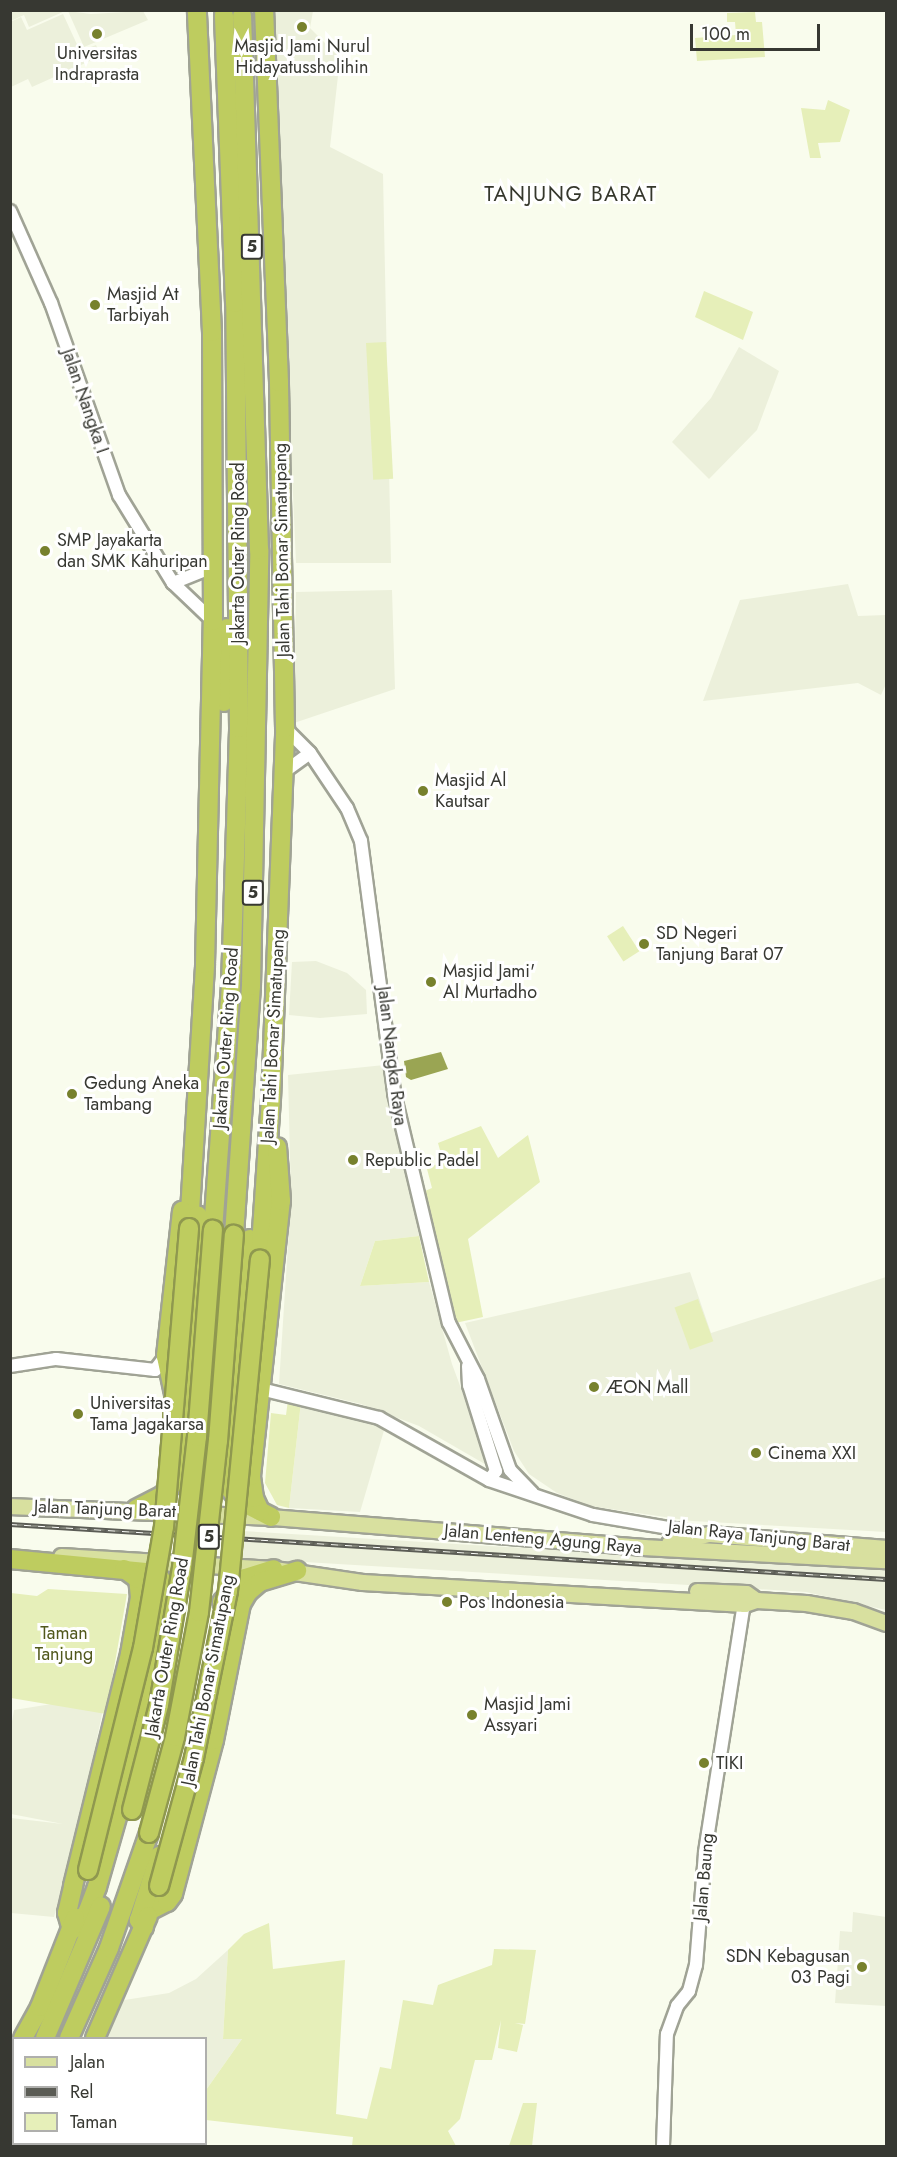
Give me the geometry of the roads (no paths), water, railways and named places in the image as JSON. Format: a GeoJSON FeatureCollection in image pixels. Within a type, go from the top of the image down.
{"type":"FeatureCollection","features":[{"type":"Feature","properties":{"kind":"highway"},"geometry":{"type":"LineString","coordinates":[[197,10],[213,387],[213,621],[206,964]]}},
{"type":"Feature","properties":{"kind":"highway","name":"Jalan Tahi Bonar Simatupang"},"geometry":{"type":"LineString","coordinates":[[94,2037],[147,1919],[159,1886],[194,1758],[228,1591],[260,1260],[271,1100],[285,728],[279,382],[264,11]]}},
{"type":"Feature","properties":{"kind":"highway","name":"Jakarta Outer Ring Road"},"geometry":{"type":"LineString","coordinates":[[45,2037],[82,1954],[132,1810],[159,1705],[182,1568],[197,1437],[231,984],[239,728],[238,478],[228,115],[233,16],[258,478],[251,986],[218,1441],[199,1612],[175,1737],[149,1833],[109,1948],[69,2037]]}},
{"type":"Feature","properties":{"kind":"highway"},"geometry":{"type":"LineString","coordinates":[[213,387],[222,368],[219,197],[228,115]]}},
{"type":"Feature","properties":{"kind":"highway"},"geometry":{"type":"LineString","coordinates":[[24,2037],[40,2007],[72,1930],[143,1648],[164,1527],[189,1228],[206,964],[219,830],[229,560],[238,478]]}},
{"type":"Feature","properties":{"kind":"highway"},"geometry":{"type":"LineString","coordinates":[[258,478],[270,580],[276,963]]}},
{"type":"Feature","properties":{"kind":"highway"},"geometry":{"type":"LineString","coordinates":[[266,1514],[254,1498],[251,1476],[281,1202],[271,1100]]}},
{"type":"Feature","properties":{"kind":"highway"},"geometry":{"type":"LineString","coordinates":[[266,1514],[240,1501],[226,1484],[257,1171],[271,1100]]}},
{"type":"Feature","properties":{"kind":"highway"},"geometry":{"type":"LineString","coordinates":[[183,1452],[166,1356],[178,1241],[195,1135]]}},
{"type":"Feature","properties":{"kind":"highway"},"geometry":{"type":"LineString","coordinates":[[136,1509],[162,1496],[182,1474],[189,1399],[198,1213],[195,1135]]}},
{"type":"Feature","properties":{"kind":"highway"},"geometry":{"type":"LineString","coordinates":[[189,1399],[194,1414],[205,1422],[225,1421],[235,1411]]}},
{"type":"Feature","properties":{"kind":"highway"},"geometry":{"type":"LineString","coordinates":[[182,1474],[198,1490],[216,1490],[226,1484]]}},
{"type":"Feature","properties":{"kind":"highway"},"geometry":{"type":"LineString","coordinates":[[10,1559],[124,1569],[154,1575],[166,1587]]}},
{"type":"Feature","properties":{"kind":"highway"},"geometry":{"type":"LineString","coordinates":[[72,1930],[67,1913],[130,1654],[141,1588],[137,1577],[124,1569]]}},
{"type":"Feature","properties":{"kind":"highway"},"geometry":{"type":"LineString","coordinates":[[274,1569],[245,1578],[220,1605],[181,1774],[139,1920],[147,1919],[173,1894],[214,1740],[231,1648],[248,1592],[267,1579],[297,1571]]}},
{"type":"Feature","properties":{"kind":"highway"},"geometry":{"type":"LineString","coordinates":[[166,1587],[178,1582],[196,1582],[207,1588],[220,1605],[231,1648]]}},
{"type":"Feature","properties":{"kind":"highway"},"geometry":{"type":"LineString","coordinates":[[72,1930],[87,1913],[97,1887],[136,1751],[166,1587]]}},
{"type":"Feature","properties":{"kind":"highway"},"geometry":{"type":"LineString","coordinates":[[130,1654],[163,1612]]}},
{"type":"Feature","properties":{"kind":"highway"},"geometry":{"type":"LineString","coordinates":[[33,2037],[40,2007]]}},
{"type":"Feature","properties":{"kind":"main road","name":"Jalan Tanjung Barat"},"geometry":{"type":"LineString","coordinates":[[10,1506],[266,1514]]}},
{"type":"Feature","properties":{"kind":"main road","name":"Jalan Lenteng Agung Raya"},"geometry":{"type":"LineString","coordinates":[[266,1514],[643,1547],[886,1560]]}},
{"type":"Feature","properties":{"kind":"main road"},"geometry":{"type":"LineString","coordinates":[[643,1547],[709,1534]]}},
{"type":"Feature","properties":{"kind":"main road","name":"Jalan Raya Tanjung Barat"},"geometry":{"type":"LineString","coordinates":[[709,1534],[886,1548]]}},
{"type":"Feature","properties":{"kind":"main road"},"geometry":{"type":"LineString","coordinates":[[10,1554],[274,1569],[362,1582],[750,1602],[853,1611],[886,1623]]}},
{"type":"Feature","properties":{"kind":"street","name":"Jalan Nangka I"},"geometry":{"type":"LineString","coordinates":[[10,211],[51,303],[119,495],[173,583],[213,621]]}},
{"type":"Feature","properties":{"kind":"street"},"geometry":{"type":"LineString","coordinates":[[173,583],[213,567]]}},
{"type":"Feature","properties":{"kind":"street","name":"Jalan Nangka Raya"},"geometry":{"type":"LineString","coordinates":[[285,728],[310,753],[347,808],[361,841],[404,1148],[449,1323],[468,1365],[478,1379],[510,1470],[532,1493]]}},
{"type":"Feature","properties":{"kind":"street"},"geometry":{"type":"LineString","coordinates":[[284,772],[310,753]]}},
{"type":"Feature","properties":{"kind":"street"},"geometry":{"type":"LineString","coordinates":[[10,1366],[56,1359],[155,1370],[166,1356]]}},
{"type":"Feature","properties":{"kind":"street","name":"Jalan Nangka Raya"},"geometry":{"type":"LineString","coordinates":[[468,1365],[469,1385],[496,1471],[489,1480]]}},
{"type":"Feature","properties":{"kind":"street","name":"Jalan Raya Tanjung Barat"},"geometry":{"type":"LineString","coordinates":[[261,1389],[379,1419],[489,1480],[593,1515],[709,1534]]}},
{"type":"Feature","properties":{"kind":"street","name":"Jalan Baung"},"geometry":{"type":"LineString","coordinates":[[663,2146],[667,2034],[677,2006],[689,1991],[696,1965],[704,1858],[750,1602]]}},
{"type":"Feature","properties":{"kind":"railway"},"geometry":{"type":"LineString","coordinates":[[10,1524],[886,1579]]}},
{"type":"Feature","properties":{"kind":"place","name":"Masjid Jami Nurul Hidayatussholihin"},"geometry":{"type":"Point","coordinates":[302,27]}},
{"type":"Feature","properties":{"kind":"place","name":"Universitas Indraprasta"},"geometry":{"type":"Point","coordinates":[97,34]}},
{"type":"Feature","properties":{"kind":"place","name":"Masjid At Tarbiyah"},"geometry":{"type":"Point","coordinates":[95,305]}},
{"type":"Feature","properties":{"kind":"place","name":"SMP Jayakarta dan SMK Kahuripan"},"geometry":{"type":"Point","coordinates":[45,551]}},
{"type":"Feature","properties":{"kind":"place","name":"Masjid Al Kautsar"},"geometry":{"type":"Point","coordinates":[423,791]}},
{"type":"Feature","properties":{"kind":"place","name":"SD Negeri Tanjung Barat 07"},"geometry":{"type":"Point","coordinates":[644,944]}},
{"type":"Feature","properties":{"kind":"place","name":"Masjid Jami' Al Murtadho"},"geometry":{"type":"Point","coordinates":[431,982]}},
{"type":"Feature","properties":{"kind":"place","name":"Gedung Aneka Tambang"},"geometry":{"type":"Point","coordinates":[72,1094]}},
{"type":"Feature","properties":{"kind":"place","name":"Republic Padel"},"geometry":{"type":"Point","coordinates":[353,1160]}},
{"type":"Feature","properties":{"kind":"place","name":"ÆON Mall"},"geometry":{"type":"Point","coordinates":[594,1387]}},
{"type":"Feature","properties":{"kind":"place","name":"Universitas Tama Jagakarsa"},"geometry":{"type":"Point","coordinates":[78,1414]}},
{"type":"Feature","properties":{"kind":"place","name":"Cinema XXI"},"geometry":{"type":"Point","coordinates":[756,1453]}},
{"type":"Feature","properties":{"kind":"place","name":"Pos Indonesia"},"geometry":{"type":"Point","coordinates":[447,1602]}},
{"type":"Feature","properties":{"kind":"place","name":"Masjid Jami Assyari"},"geometry":{"type":"Point","coordinates":[472,1715]}},
{"type":"Feature","properties":{"kind":"place","name":"TIKI"},"geometry":{"type":"Point","coordinates":[704,1763]}},
{"type":"Feature","properties":{"kind":"place","name":"SDN Kebagusan 03 Pagi"},"geometry":{"type":"Point","coordinates":[862,1967]}},
{"type":"Feature","properties":{"kind":"district","name":"TANJUNG BARAT"},"geometry":{"type":"Point","coordinates":[571,194]}},
{"type":"Feature","properties":{"kind":"park label","name":"Taman Tanjung"},"geometry":{"type":"Point","coordinates":[64,1644]}}]}
